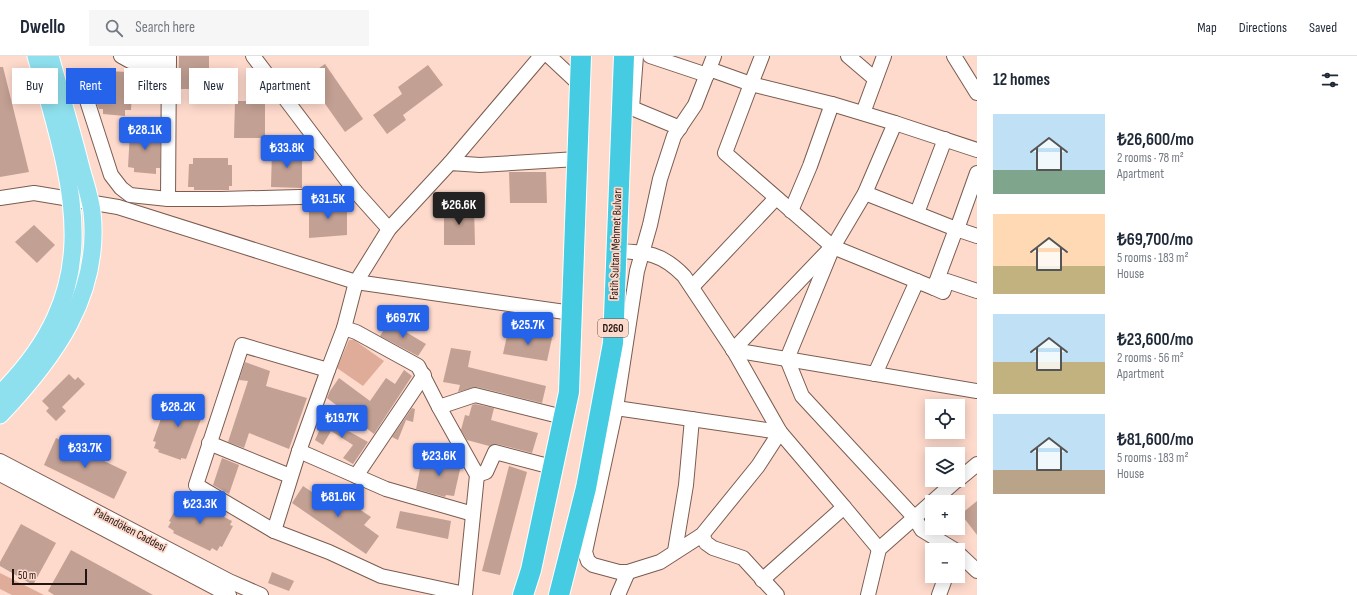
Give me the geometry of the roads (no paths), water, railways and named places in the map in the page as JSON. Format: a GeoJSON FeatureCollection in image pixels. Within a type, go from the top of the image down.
{"type":"FeatureCollection","features":[{"type":"Feature","properties":{"kind":"highway"},"geometry":{"type":"LineString","coordinates":[[523,595],[531,570],[569,392],[581,56]]}},
{"type":"Feature","properties":{"kind":"highway","name":"Fatih Sultan Mehmet Bulvarı"},"geometry":{"type":"LineString","coordinates":[[559,595],[586,488],[613,343],[616,251],[627,106],[624,56]]}},
{"type":"Feature","properties":{"kind":"main road"},"geometry":{"type":"LineString","coordinates":[[0,394],[30,362],[54,323],[64,298],[73,253],[74,231],[63,153],[36,56]]}},
{"type":"Feature","properties":{"kind":"main road"},"geometry":{"type":"LineString","coordinates":[[0,415],[28,386],[52,355],[77,306],[90,268],[93,223],[90,204],[50,56]]}},
{"type":"Feature","properties":{"kind":"street"},"geometry":{"type":"LineString","coordinates":[[121,56],[130,61],[169,59],[168,199]]}},
{"type":"Feature","properties":{"kind":"street"},"geometry":{"type":"LineString","coordinates":[[253,56],[355,191],[389,229]]}},
{"type":"Feature","properties":{"kind":"street"},"geometry":{"type":"LineString","coordinates":[[274,531],[290,476],[344,328],[356,282],[389,229],[450,163],[542,56]]}},
{"type":"Feature","properties":{"kind":"street"},"geometry":{"type":"LineString","coordinates":[[549,56],[580,85]]}},
{"type":"Feature","properties":{"kind":"street"},"geometry":{"type":"LineString","coordinates":[[636,56],[627,106],[680,128]]}},
{"type":"Feature","properties":{"kind":"street"},"geometry":{"type":"LineString","coordinates":[[650,56],[710,67],[752,84],[832,104],[977,150]]}},
{"type":"Feature","properties":{"kind":"street"},"geometry":{"type":"LineString","coordinates":[[762,56],[725,153],[833,247],[943,292],[947,281],[977,291]]}},
{"type":"Feature","properties":{"kind":"street"},"geometry":{"type":"LineString","coordinates":[[848,56],[876,79]]}},
{"type":"Feature","properties":{"kind":"street"},"geometry":{"type":"LineString","coordinates":[[863,114],[884,56]]}},
{"type":"Feature","properties":{"kind":"street"},"geometry":{"type":"LineString","coordinates":[[954,56],[975,87]]}},
{"type":"Feature","properties":{"kind":"street"},"geometry":{"type":"LineString","coordinates":[[710,67],[695,105],[674,136],[660,179],[643,252],[637,271],[616,408],[585,555],[588,561],[593,565],[628,572],[660,562],[702,535],[758,466],[780,432]]}},
{"type":"Feature","properties":{"kind":"street"},"geometry":{"type":"LineString","coordinates":[[88,104],[111,175],[125,192],[136,196],[168,199],[221,199],[336,196],[355,191]]}},
{"type":"Feature","properties":{"kind":"street"},"geometry":{"type":"LineString","coordinates":[[791,211],[810,166],[832,104]]}},
{"type":"Feature","properties":{"kind":"street"},"geometry":{"type":"LineString","coordinates":[[895,123],[865,193],[833,247],[786,359],[802,396],[914,517],[922,530],[942,543]]}},
{"type":"Feature","properties":{"kind":"street"},"geometry":{"type":"LineString","coordinates":[[916,213],[945,139]]}},
{"type":"Feature","properties":{"kind":"street"},"geometry":{"type":"LineString","coordinates":[[450,163],[480,165],[577,159]]}},
{"type":"Feature","properties":{"kind":"street"},"geometry":{"type":"LineString","coordinates":[[934,288],[956,229],[972,205],[977,172]]}},
{"type":"Feature","properties":{"kind":"street"},"geometry":{"type":"LineString","coordinates":[[0,198],[34,193],[70,201],[118,207],[356,282],[572,313]]}},
{"type":"Feature","properties":{"kind":"street"},"geometry":{"type":"LineString","coordinates":[[865,193],[977,236]]}},
{"type":"Feature","properties":{"kind":"street"},"geometry":{"type":"LineString","coordinates":[[692,287],[776,198]]}},
{"type":"Feature","properties":{"kind":"street"},"geometry":{"type":"LineString","coordinates":[[733,350],[833,247]]}},
{"type":"Feature","properties":{"kind":"street"},"geometry":{"type":"LineString","coordinates":[[616,251],[643,252],[659,256],[675,267],[692,287],[733,350],[780,432],[879,549]]}},
{"type":"Feature","properties":{"kind":"street"},"geometry":{"type":"LineString","coordinates":[[875,374],[917,282]]}},
{"type":"Feature","properties":{"kind":"street"},"geometry":{"type":"LineString","coordinates":[[328,370],[242,345],[196,486],[274,531],[329,552],[381,576],[465,594],[477,475],[418,366],[356,332],[344,328]]}},
{"type":"Feature","properties":{"kind":"street"},"geometry":{"type":"LineString","coordinates":[[733,350],[977,391]]}},
{"type":"Feature","properties":{"kind":"street"},"geometry":{"type":"LineString","coordinates":[[356,476],[424,375]]}},
{"type":"Feature","properties":{"kind":"street"},"geometry":{"type":"LineString","coordinates":[[439,407],[475,395],[563,417]]}},
{"type":"Feature","properties":{"kind":"street"},"geometry":{"type":"LineString","coordinates":[[616,408],[780,432]]}},
{"type":"Feature","properties":{"kind":"street"},"geometry":{"type":"LineString","coordinates":[[675,551],[686,485],[692,419]]}},
{"type":"Feature","properties":{"kind":"street"},"geometry":{"type":"LineString","coordinates":[[209,443],[290,476]]}},
{"type":"Feature","properties":{"kind":"street"},"geometry":{"type":"LineString","coordinates":[[299,451],[386,489],[473,514]]}},
{"type":"Feature","properties":{"kind":"street"},"geometry":{"type":"LineString","coordinates":[[477,475],[486,472],[494,452],[552,467]]}},
{"type":"Feature","properties":{"kind":"street","name":"Palandöken Caddesi"},"geometry":{"type":"LineString","coordinates":[[1,463],[226,591],[261,595]]}},
{"type":"Feature","properties":{"kind":"street"},"geometry":{"type":"LineString","coordinates":[[965,474],[977,464]]}},
{"type":"Feature","properties":{"kind":"street"},"geometry":{"type":"LineString","coordinates":[[868,595],[879,549],[950,487]]}},
{"type":"Feature","properties":{"kind":"street"},"geometry":{"type":"LineString","coordinates":[[762,580],[844,507]]}},
{"type":"Feature","properties":{"kind":"street"},"geometry":{"type":"LineString","coordinates":[[702,535],[706,543],[713,548],[743,558],[777,595]]}},
{"type":"Feature","properties":{"kind":"street"},"geometry":{"type":"LineString","coordinates":[[965,560],[977,571]]}},
{"type":"Feature","properties":{"kind":"street"},"geometry":{"type":"LineString","coordinates":[[618,595],[628,572]]}},
{"type":"Feature","properties":{"kind":"street"},"geometry":{"type":"LineString","coordinates":[[939,595],[943,583]]}}]}
